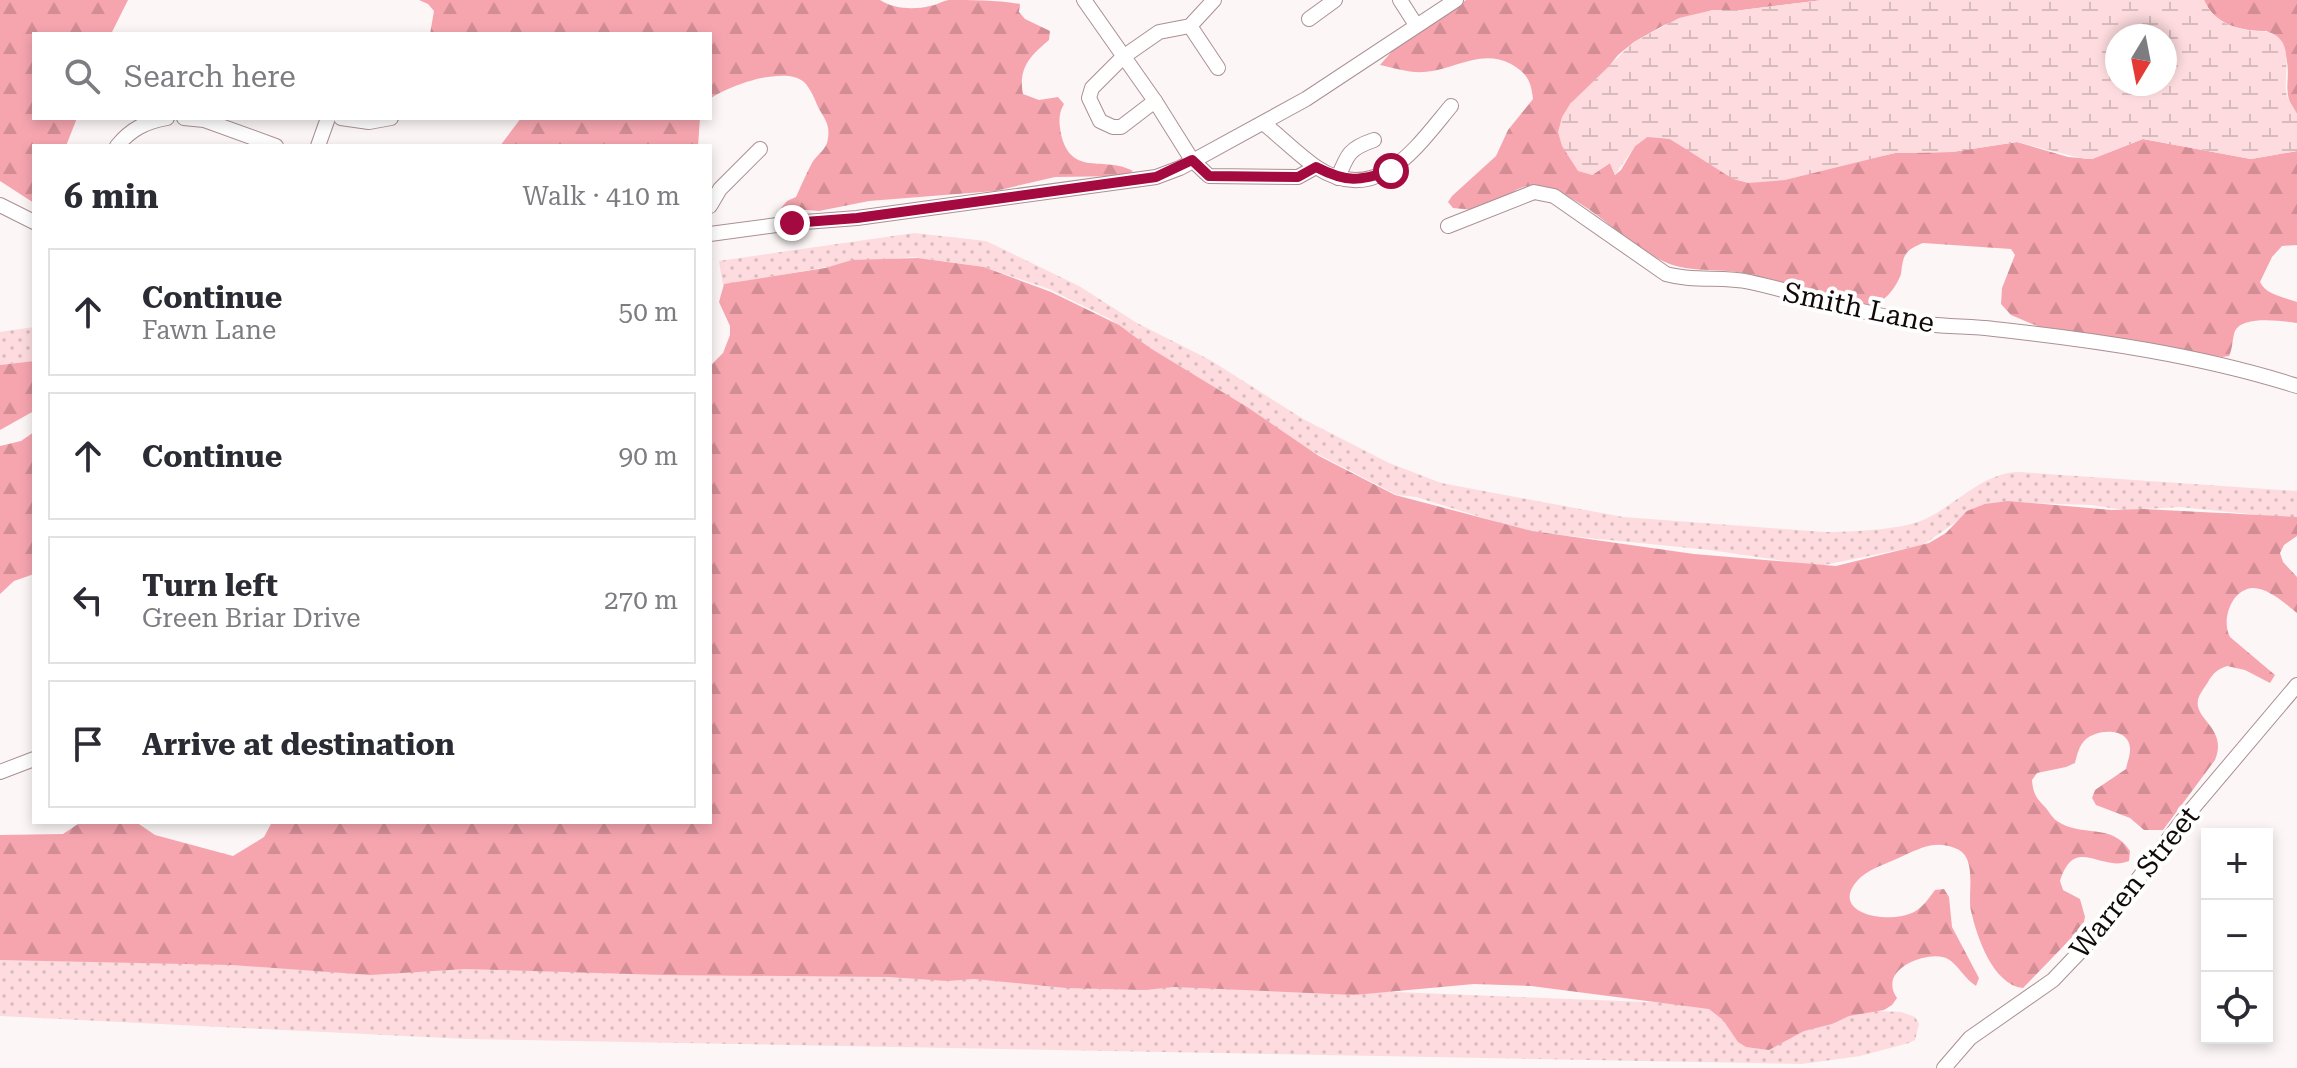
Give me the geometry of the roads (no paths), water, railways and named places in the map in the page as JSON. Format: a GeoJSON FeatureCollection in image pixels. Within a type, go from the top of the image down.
{"type":"FeatureCollection","features":[{"type":"Feature","properties":{"kind":"street"},"geometry":{"type":"LineString","coordinates":[[1084,0],[1192,160],[1209,176],[1298,177],[1316,167]]}},
{"type":"Feature","properties":{"kind":"street"},"geometry":{"type":"LineString","coordinates":[[1155,101],[1121,127],[1113,127],[1100,121],[1089,98],[1092,88],[1123,57],[1159,32],[1190,26],[1214,0]]}},
{"type":"Feature","properties":{"kind":"street"},"geometry":{"type":"LineString","coordinates":[[1309,19],[1335,0]]}},
{"type":"Feature","properties":{"kind":"street"},"geometry":{"type":"LineString","coordinates":[[1400,0],[1416,25]]}},
{"type":"Feature","properties":{"kind":"street"},"geometry":{"type":"LineString","coordinates":[[712,234],[1156,177],[1306,99],[1456,0]]}},
{"type":"Feature","properties":{"kind":"street"},"geometry":{"type":"LineString","coordinates":[[1190,26],[1218,68]]}},
{"type":"Feature","properties":{"kind":"street"},"geometry":{"type":"LineString","coordinates":[[1263,123],[1316,167],[1338,178],[1363,180],[1391,171],[1417,147],[1451,106]]}},
{"type":"Feature","properties":{"kind":"street"},"geometry":{"type":"LineString","coordinates":[[119,144],[129,131],[156,120]]}},
{"type":"Feature","properties":{"kind":"street"},"geometry":{"type":"LineString","coordinates":[[204,120],[270,144]]}},
{"type":"Feature","properties":{"kind":"street"},"geometry":{"type":"LineString","coordinates":[[319,144],[327,120]]}},
{"type":"Feature","properties":{"kind":"street"},"geometry":{"type":"LineString","coordinates":[[355,120],[380,120]]}},
{"type":"Feature","properties":{"kind":"street"},"geometry":{"type":"LineString","coordinates":[[1338,178],[1345,159],[1355,147],[1374,140]]}},
{"type":"Feature","properties":{"kind":"street"},"geometry":{"type":"LineString","coordinates":[[712,203],[720,189],[760,149]]}},
{"type":"Feature","properties":{"kind":"street","name":"Smith Lane"},"geometry":{"type":"LineString","coordinates":[[1448,226],[1534,192],[1554,196],[1666,274],[1684,279],[1724,278],[1926,324],[2083,341],[2187,359],[2297,386]]}},
{"type":"Feature","properties":{"kind":"street"},"geometry":{"type":"LineString","coordinates":[[0,205],[32,221]]}},
{"type":"Feature","properties":{"kind":"street","name":"Warren Street"},"geometry":{"type":"LineString","coordinates":[[1944,1068],[1961,1047],[1987,1026],[2053,980],[2094,937],[2182,821],[2297,685]]}},
{"type":"Feature","properties":{"kind":"street"},"geometry":{"type":"LineString","coordinates":[[0,772],[32,760]]}}]}
